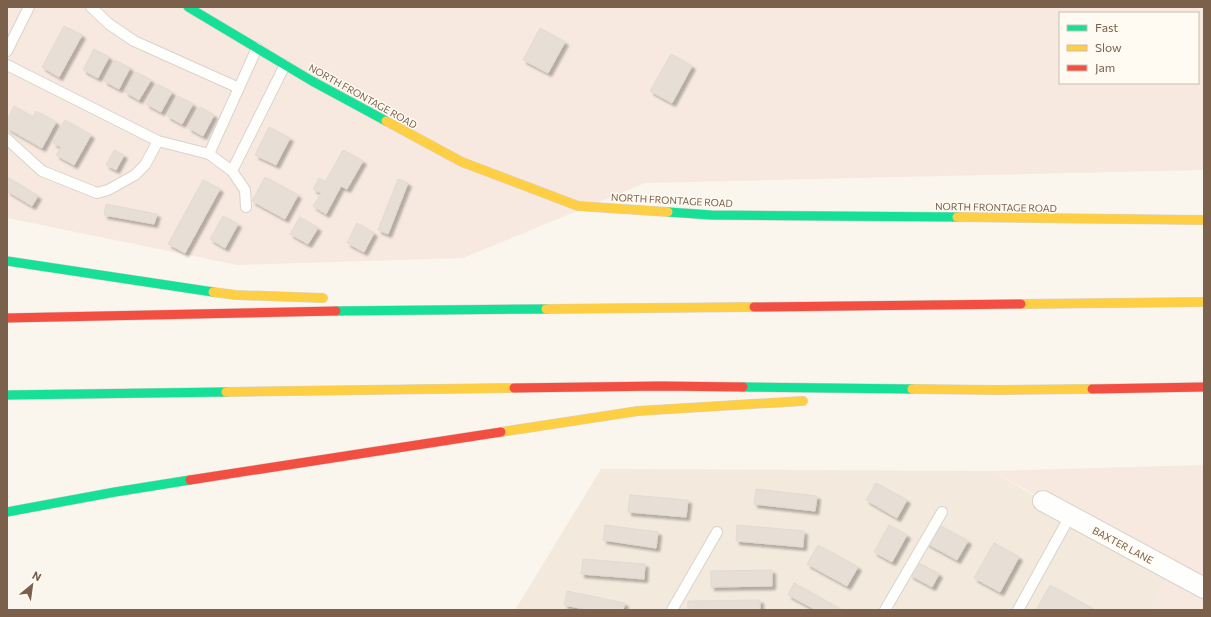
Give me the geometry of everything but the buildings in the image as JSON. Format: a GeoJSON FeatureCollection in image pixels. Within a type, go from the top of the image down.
{"type":"FeatureCollection","features":[{"type":"Feature","properties":{"kind":"main road","name":"NORTH FRONTAGE ROAD"},"geometry":{"type":"LineString","coordinates":[[188,7],[312,81],[462,162],[578,206],[711,215],[1204,220]]}},
{"type":"Feature","properties":{"kind":"main road"},"geometry":{"type":"LineString","coordinates":[[7,261],[236,295],[330,298]]}},
{"type":"Feature","properties":{"kind":"main road"},"geometry":{"type":"LineString","coordinates":[[409,301],[598,309]]}},
{"type":"Feature","properties":{"kind":"main road"},"geometry":{"type":"LineString","coordinates":[[7,318],[282,312],[1204,302]]}},
{"type":"Feature","properties":{"kind":"main road"},"geometry":{"type":"LineString","coordinates":[[7,395],[662,386],[998,390],[1204,387]]}},
{"type":"Feature","properties":{"kind":"main road"},"geometry":{"type":"LineString","coordinates":[[870,397],[998,390]]}},
{"type":"Feature","properties":{"kind":"main road"},"geometry":{"type":"LineString","coordinates":[[7,512],[115,492],[638,411],[814,401]]}},
{"type":"Feature","properties":{"kind":"street","name":"BAXTER LANE"},"geometry":{"type":"LineString","coordinates":[[1043,501],[1204,588]]}},
{"type":"Feature","properties":{"kind":"lane"},"geometry":{"type":"LineString","coordinates":[[7,51],[29,7]]}},
{"type":"Feature","properties":{"kind":"lane"},"geometry":{"type":"LineString","coordinates":[[91,7],[109,24],[134,41],[239,88]]}},
{"type":"Feature","properties":{"kind":"lane"},"geometry":{"type":"LineString","coordinates":[[209,154],[257,48]]}},
{"type":"Feature","properties":{"kind":"lane"},"geometry":{"type":"LineString","coordinates":[[7,65],[158,141],[209,154],[232,171],[245,190],[246,208]]}},
{"type":"Feature","properties":{"kind":"lane"},"geometry":{"type":"LineString","coordinates":[[232,171],[285,65]]}},
{"type":"Feature","properties":{"kind":"lane"},"geometry":{"type":"LineString","coordinates":[[7,139],[42,171],[97,193],[108,190],[135,175],[145,165],[158,141]]}},
{"type":"Feature","properties":{"kind":"lane"},"geometry":{"type":"LineString","coordinates":[[885,610],[942,512]]}},
{"type":"Feature","properties":{"kind":"lane"},"geometry":{"type":"LineString","coordinates":[[1018,610],[1070,516]]}},
{"type":"Feature","properties":{"kind":"lane"},"geometry":{"type":"LineString","coordinates":[[672,610],[717,532]]}},
{"type":"Feature","properties":{"kind":"shaded area"},"geometry":{"type":"Polygon","coordinates":[[[7,7],[1204,7],[1204,170],[645,183],[463,258],[237,265],[7,218],[7,7]]]}},
{"type":"Feature","properties":{"kind":"shaded area"},"geometry":{"type":"Polygon","coordinates":[[[1204,465],[1204,610],[1151,610],[1172,571],[992,471],[1204,465]]]}},
{"type":"Feature","properties":{"kind":"shaded area"},"geometry":{"type":"Polygon","coordinates":[[[601,469],[992,471],[1043,501],[1172,571],[1151,610],[515,610],[601,469]]]}},
{"type":"Feature","properties":{"kind":"traffic: fast"},"geometry":{"type":"LineString","coordinates":[[188,7],[312,81],[386,121]]}},
{"type":"Feature","properties":{"kind":"traffic: fast"},"geometry":{"type":"LineString","coordinates":[[668,212],[711,215],[957,217]]}},
{"type":"Feature","properties":{"kind":"traffic: fast"},"geometry":{"type":"LineString","coordinates":[[7,261],[213,292]]}},
{"type":"Feature","properties":{"kind":"traffic: fast"},"geometry":{"type":"LineString","coordinates":[[336,311],[546,309]]}},
{"type":"Feature","properties":{"kind":"traffic: fast"},"geometry":{"type":"LineString","coordinates":[[743,387],[912,389]]}},
{"type":"Feature","properties":{"kind":"traffic: fast"},"geometry":{"type":"LineString","coordinates":[[7,395],[226,392]]}},
{"type":"Feature","properties":{"kind":"traffic: fast"},"geometry":{"type":"LineString","coordinates":[[7,512],[190,480]]}},
{"type":"Feature","properties":{"kind":"traffic: slow"},"geometry":{"type":"LineString","coordinates":[[386,121],[462,162],[578,206],[668,212]]}},
{"type":"Feature","properties":{"kind":"traffic: slow"},"geometry":{"type":"LineString","coordinates":[[957,217],[1204,220]]}},
{"type":"Feature","properties":{"kind":"traffic: slow"},"geometry":{"type":"LineString","coordinates":[[213,292],[236,295],[323,298]]}},
{"type":"Feature","properties":{"kind":"traffic: slow"},"geometry":{"type":"LineString","coordinates":[[1021,304],[1204,302]]}},
{"type":"Feature","properties":{"kind":"traffic: slow"},"geometry":{"type":"LineString","coordinates":[[546,309],[754,307]]}},
{"type":"Feature","properties":{"kind":"traffic: slow"},"geometry":{"type":"LineString","coordinates":[[226,392],[514,388]]}},
{"type":"Feature","properties":{"kind":"traffic: slow"},"geometry":{"type":"LineString","coordinates":[[912,389],[1092,389]]}},
{"type":"Feature","properties":{"kind":"traffic: slow"},"geometry":{"type":"LineString","coordinates":[[501,432],[638,411],[803,401]]}},
{"type":"Feature","properties":{"kind":"traffic: jam"},"geometry":{"type":"LineString","coordinates":[[754,307],[1021,304]]}},
{"type":"Feature","properties":{"kind":"traffic: jam"},"geometry":{"type":"LineString","coordinates":[[7,318],[336,311]]}},
{"type":"Feature","properties":{"kind":"traffic: jam"},"geometry":{"type":"LineString","coordinates":[[514,388],[662,386],[743,387]]}},
{"type":"Feature","properties":{"kind":"traffic: jam"},"geometry":{"type":"LineString","coordinates":[[1092,389],[1204,387]]}},
{"type":"Feature","properties":{"kind":"traffic: jam"},"geometry":{"type":"LineString","coordinates":[[190,480],[501,432]]}}]}
